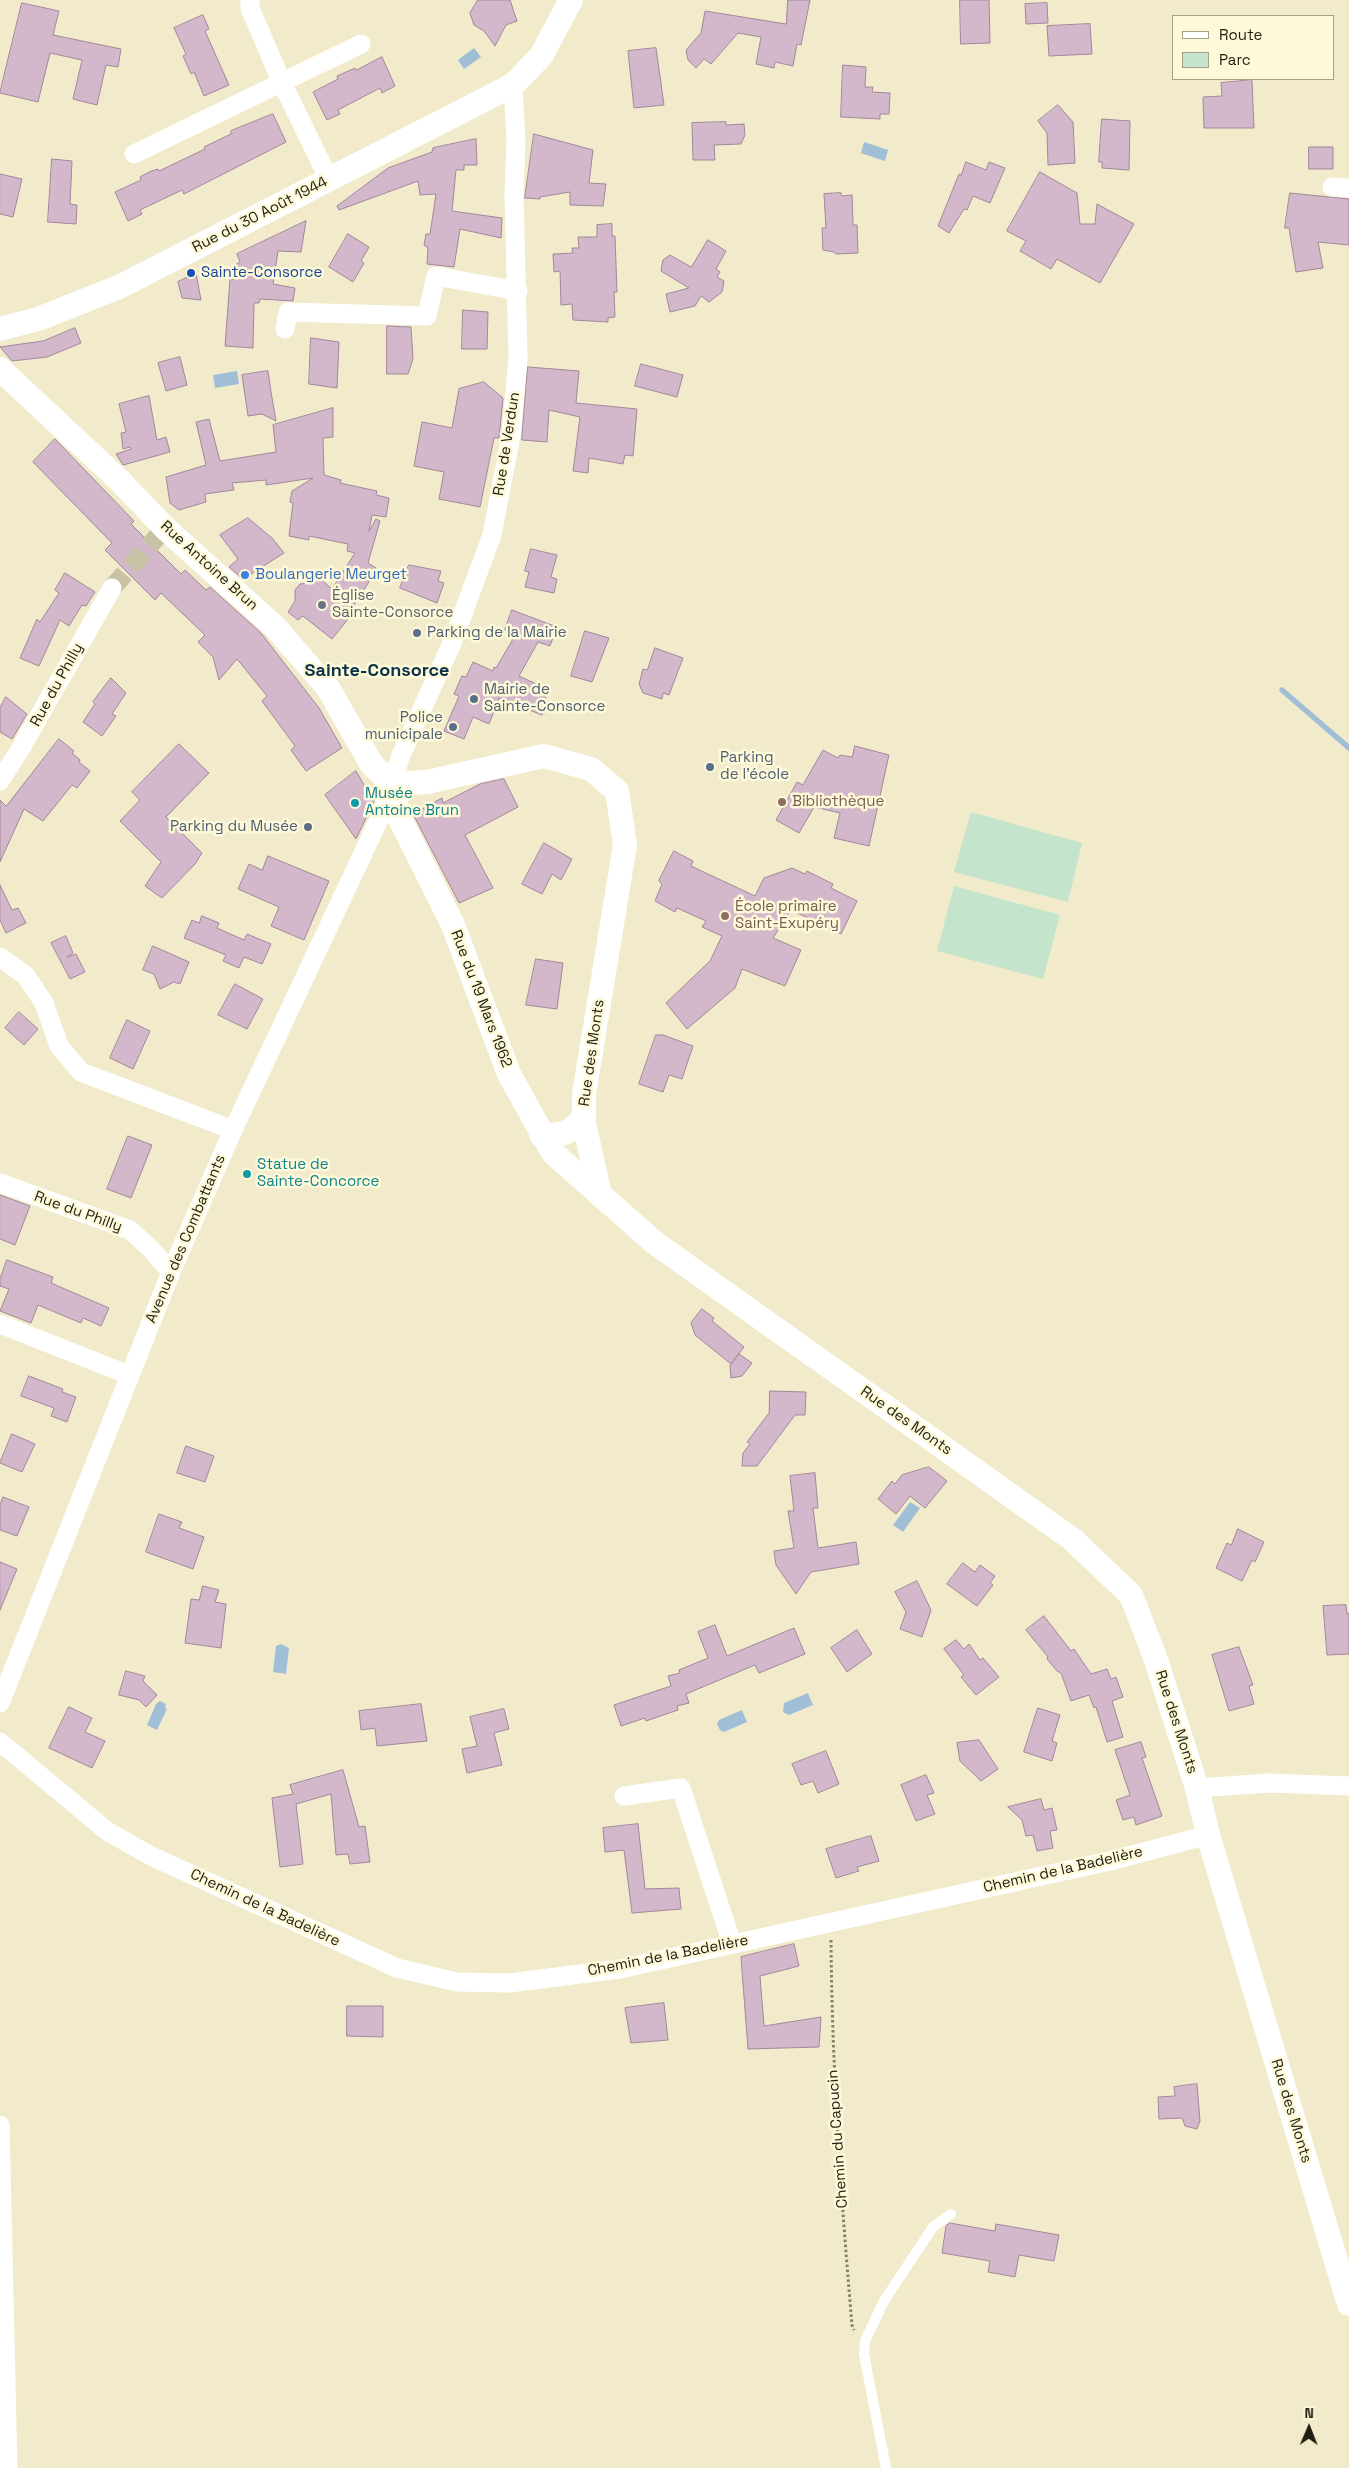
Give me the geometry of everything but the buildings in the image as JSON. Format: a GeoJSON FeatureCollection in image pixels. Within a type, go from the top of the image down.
{"type":"FeatureCollection","features":[{"type":"Feature","properties":{"kind":"street"},"geometry":{"type":"LineString","coordinates":[[250,0],[250,8],[282,83],[329,179]]}},
{"type":"Feature","properties":{"kind":"street","name":"Rue du 30 Août 1944"},"geometry":{"type":"LineString","coordinates":[[0,329],[38,319],[119,287],[513,85],[540,56],[571,0]]}},
{"type":"Feature","properties":{"kind":"street"},"geometry":{"type":"LineString","coordinates":[[134,154],[361,44]]}},
{"type":"Feature","properties":{"kind":"street","name":"Rue de Verdun"},"geometry":{"type":"LineString","coordinates":[[393,784],[401,755],[452,643],[492,535],[509,444],[518,358],[518,291],[514,193],[516,141],[513,85]]}},
{"type":"Feature","properties":{"kind":"street"},"geometry":{"type":"LineString","coordinates":[[286,329],[288,312],[427,316],[436,276],[518,291]]}},
{"type":"Feature","properties":{"kind":"street","name":"Rue Antoine Brun"},"geometry":{"type":"LineString","coordinates":[[0,370],[120,480],[165,528],[275,628],[328,688],[372,765],[393,784]]}},
{"type":"Feature","properties":{"kind":"street","name":"Rue du Philly"},"geometry":{"type":"LineString","coordinates":[[0,781],[21,748],[112,588]]}},
{"type":"Feature","properties":{"kind":"street","name":"Rue des Monts"},"geometry":{"type":"LineString","coordinates":[[393,784],[427,782],[544,756],[591,769],[617,791],[625,845],[587,1069],[584,1116],[600,1195],[655,1243],[1072,1538],[1131,1595],[1154,1657],[1197,1788],[1208,1834],[1349,2304]]}},
{"type":"Feature","properties":{"kind":"street","name":"Avenue des Combattants"},"geometry":{"type":"LineString","coordinates":[[0,1703],[171,1272],[233,1130],[382,813],[393,784]]}},
{"type":"Feature","properties":{"kind":"street","name":"Rue du 19 Mars 1962"},"geometry":{"type":"LineString","coordinates":[[393,784],[398,815],[453,925],[509,1074],[541,1135],[553,1153],[600,1195]]}},
{"type":"Feature","properties":{"kind":"street"},"geometry":{"type":"LineString","coordinates":[[0,957],[26,976],[44,1003],[59,1046],[81,1072],[233,1130]]}},
{"type":"Feature","properties":{"kind":"street"},"geometry":{"type":"LineString","coordinates":[[541,1135],[556,1136],[569,1132],[584,1116]]}},
{"type":"Feature","properties":{"kind":"street","name":"Rue du Philly"},"geometry":{"type":"LineString","coordinates":[[0,1183],[130,1230],[149,1247],[171,1272]]}},
{"type":"Feature","properties":{"kind":"street"},"geometry":{"type":"LineString","coordinates":[[0,1324],[129,1375]]}},
{"type":"Feature","properties":{"kind":"street","name":"Chemin de la Badelière"},"geometry":{"type":"LineString","coordinates":[[0,1742],[107,1831],[151,1856],[397,1968],[457,1982],[509,1983],[620,1969],[1114,1860],[1208,1834]]}},
{"type":"Feature","properties":{"kind":"street"},"geometry":{"type":"LineString","coordinates":[[1197,1788],[1269,1783],[1349,1786]]}},
{"type":"Feature","properties":{"kind":"street"},"geometry":{"type":"LineString","coordinates":[[624,1796],[681,1788],[732,1944]]}},
{"type":"Feature","properties":{"kind":"street"},"geometry":{"type":"LineString","coordinates":[[0,2125],[8,2468]]}},
{"type":"Feature","properties":{"kind":"lane"},"geometry":{"type":"LineString","coordinates":[[886,2468],[864,2354],[865,2341],[884,2301],[933,2227],[951,2214]]}},
{"type":"Feature","properties":{"kind":"path","name":"Chemin du Capucin"},"geometry":{"type":"LineString","coordinates":[[830,1922],[832,2052],[842,2209],[852,2325],[864,2354]]}},
{"type":"Feature","properties":{"kind":"green space"},"geometry":{"type":"Polygon","coordinates":[[[971,812],[1082,843],[1068,902],[954,872],[971,812]]]}},
{"type":"Feature","properties":{"kind":"green space"},"geometry":{"type":"Polygon","coordinates":[[[954,886],[1060,915],[1043,979],[937,951],[954,886]]]}},
{"type":"Feature","properties":{"kind":"water"},"geometry":{"type":"Polygon","coordinates":[[[474,48],[481,57],[464,69],[458,60],[474,48]]]}},
{"type":"Feature","properties":{"kind":"water"},"geometry":{"type":"Polygon","coordinates":[[[864,142],[888,150],[885,161],[861,153],[864,142]]]}},
{"type":"Feature","properties":{"kind":"water"},"geometry":{"type":"Polygon","coordinates":[[[237,371],[239,384],[215,388],[213,375],[237,371]]]}},
{"type":"Feature","properties":{"kind":"water"},"geometry":{"type":"Polygon","coordinates":[[[910,1502],[920,1508],[903,1532],[893,1525],[910,1502]]]}},
{"type":"Feature","properties":{"kind":"water"},"geometry":{"type":"Polygon","coordinates":[[[281,1644],[289,1648],[286,1674],[273,1672],[276,1646],[281,1644]]]}},
{"type":"Feature","properties":{"kind":"water"},"geometry":{"type":"Polygon","coordinates":[[[808,1693],[813,1705],[789,1715],[783,1712],[784,1703],[808,1693]]]}},
{"type":"Feature","properties":{"kind":"water"},"geometry":{"type":"Polygon","coordinates":[[[160,1701],[166,1704],[165,1708],[167,1709],[157,1730],[147,1725],[156,1704],[160,1701]]]}},
{"type":"Feature","properties":{"kind":"water"},"geometry":{"type":"Polygon","coordinates":[[[742,1710],[747,1722],[724,1732],[720,1730],[717,1724],[719,1720],[742,1710]]]}},
{"type":"Feature","properties":{"kind":"waterway"},"geometry":{"type":"LineString","coordinates":[[1282,690],[1349,748]]}},
{"type":"Feature","properties":{"kind":"tunnel"},"geometry":{"type":"LineString","coordinates":[[112,588],[165,528]]}},
{"type":"Feature","properties":{"kind":"place","name":"Sainte-Consorce"},"geometry":{"type":"Point","coordinates":[191,273]}},
{"type":"Feature","properties":{"kind":"place","name":"Boulangerie Meurget"},"geometry":{"type":"Point","coordinates":[245,575]}},
{"type":"Feature","properties":{"kind":"place","name":"Église Sainte-Consorce"},"geometry":{"type":"Point","coordinates":[322,605]}},
{"type":"Feature","properties":{"kind":"place","name":"Parking de la Mairie"},"geometry":{"type":"Point","coordinates":[417,633]}},
{"type":"Feature","properties":{"kind":"place","name":"Mairie de Sainte-Consorce"},"geometry":{"type":"Point","coordinates":[474,699]}},
{"type":"Feature","properties":{"kind":"place","name":"Police municipale"},"geometry":{"type":"Point","coordinates":[453,727]}},
{"type":"Feature","properties":{"kind":"place","name":"Parking de l'école"},"geometry":{"type":"Point","coordinates":[710,767]}},
{"type":"Feature","properties":{"kind":"place","name":"Bibliothèque"},"geometry":{"type":"Point","coordinates":[782,802]}},
{"type":"Feature","properties":{"kind":"place","name":"Musée Antoine Brun"},"geometry":{"type":"Point","coordinates":[355,803]}},
{"type":"Feature","properties":{"kind":"place","name":"Parking du Musée"},"geometry":{"type":"Point","coordinates":[308,827]}},
{"type":"Feature","properties":{"kind":"place","name":"École primaire Saint-Exupéry"},"geometry":{"type":"Point","coordinates":[725,916]}},
{"type":"Feature","properties":{"kind":"place","name":"Statue de Sainte-Concorce"},"geometry":{"type":"Point","coordinates":[247,1174]}},
{"type":"Feature","properties":{"kind":"district","name":"Sainte-Consorce"},"geometry":{"type":"Point","coordinates":[377,671]}}]}
